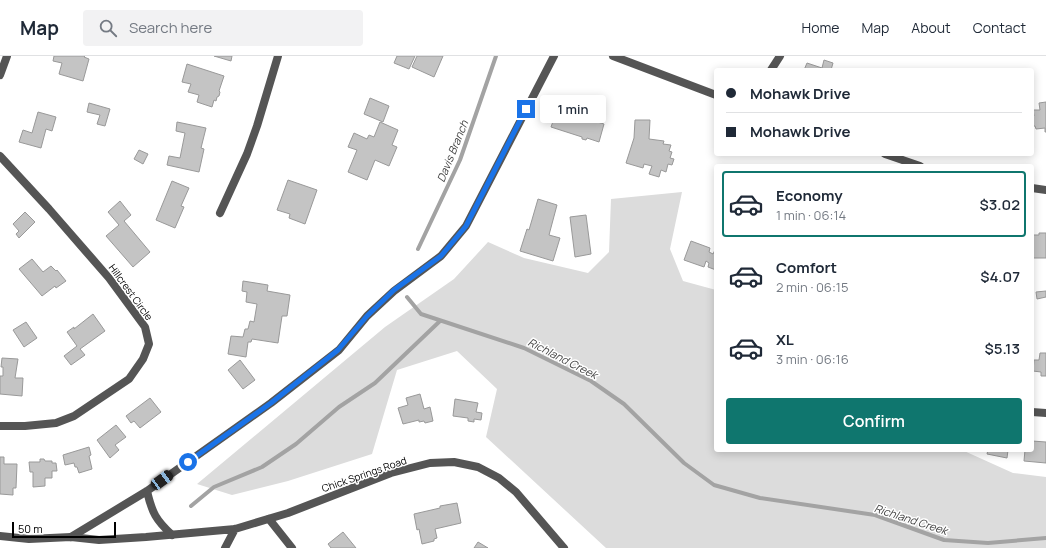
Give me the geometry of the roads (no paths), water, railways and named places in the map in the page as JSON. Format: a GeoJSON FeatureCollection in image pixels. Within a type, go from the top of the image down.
{"type":"FeatureCollection","features":[{"type":"Feature","properties":{"kind":"street"},"geometry":{"type":"LineString","coordinates":[[0,75],[8,56]]}},
{"type":"Feature","properties":{"kind":"street"},"geometry":{"type":"LineString","coordinates":[[220,213],[247,154],[278,56]]}},
{"type":"Feature","properties":{"kind":"street"},"geometry":{"type":"LineString","coordinates":[[70,537],[147,491],[271,403],[338,350],[367,316],[394,290],[441,256],[466,226],[554,56]]}},
{"type":"Feature","properties":{"kind":"street"},"geometry":{"type":"LineString","coordinates":[[613,56],[714,93]]}},
{"type":"Feature","properties":{"kind":"street"},"geometry":{"type":"LineString","coordinates":[[772,68],[780,56]]}},
{"type":"Feature","properties":{"kind":"street","name":"Hillcrest Circle"},"geometry":{"type":"LineString","coordinates":[[0,156],[49,209],[109,278],[145,327],[149,344],[143,359],[129,379],[74,416],[56,423],[25,426],[0,426]]}},
{"type":"Feature","properties":{"kind":"street"},"geometry":{"type":"LineString","coordinates":[[891,156],[914,164]]}},
{"type":"Feature","properties":{"kind":"street"},"geometry":{"type":"LineString","coordinates":[[1034,188],[1046,190]]}},
{"type":"Feature","properties":{"kind":"street"},"geometry":{"type":"LineString","coordinates":[[1034,412],[1046,413]]}},
{"type":"Feature","properties":{"kind":"street","name":"Chick Springs Road"},"geometry":{"type":"LineString","coordinates":[[0,536],[29,539],[70,537],[99,540],[235,529],[269,520],[391,473],[430,463],[454,462],[478,467],[499,478],[516,492],[564,548]]}},
{"type":"Feature","properties":{"kind":"street"},"geometry":{"type":"LineString","coordinates":[[147,491],[156,518],[172,535]]}},
{"type":"Feature","properties":{"kind":"street"},"geometry":{"type":"LineString","coordinates":[[269,520],[292,548]]}},
{"type":"Feature","properties":{"kind":"street"},"geometry":{"type":"LineString","coordinates":[[225,548],[235,529]]}},
{"type":"Feature","properties":{"kind":"waterway","name":"Davis Branch"},"geometry":{"type":"LineString","coordinates":[[418,249],[460,160],[496,56]]}},
{"type":"Feature","properties":{"kind":"waterway","name":"Richland Creek"},"geometry":{"type":"LineString","coordinates":[[407,297],[421,314],[524,348],[591,381],[624,404],[684,463],[714,485],[760,498],[875,515],[944,540],[988,543],[1046,538]]}},
{"type":"Feature","properties":{"kind":"waterway","name":"Richland Creek"},"geometry":{"type":"LineString","coordinates":[[191,506],[214,487],[262,467],[296,444],[339,407],[375,383],[440,321]]}}]}
